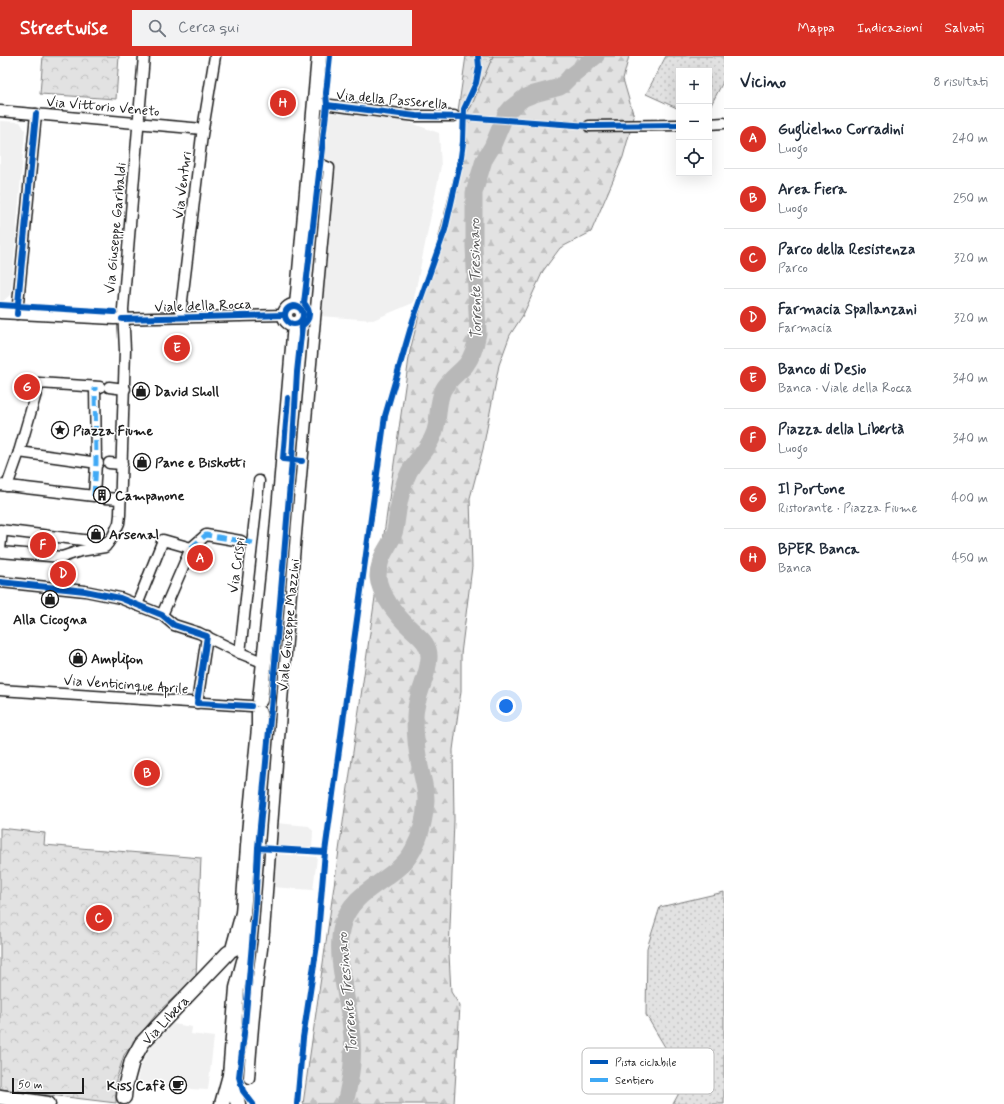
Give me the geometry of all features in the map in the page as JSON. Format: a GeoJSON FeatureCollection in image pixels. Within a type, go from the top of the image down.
{"type":"FeatureCollection","features":[{"type":"Feature","properties":{"kind":"street","name":"Via Giuseppe Garibaldi"},"geometry":{"type":"LineString","coordinates":[[108,543],[118,523],[120,515],[125,389],[125,350],[122,319],[137,124],[144,56]]}},
{"type":"Feature","properties":{"kind":"street","name":"Via Venturi"},"geometry":{"type":"LineString","coordinates":[[180,317],[203,129],[215,56]]}},
{"type":"Feature","properties":{"kind":"street"},"geometry":{"type":"LineString","coordinates":[[309,162],[318,56]]}},
{"type":"Feature","properties":{"kind":"street","name":"Via della Passerella"},"geometry":{"type":"LineString","coordinates":[[315,103],[416,116],[454,116]]}},
{"type":"Feature","properties":{"kind":"street","name":"Via Vittorio Veneto"},"geometry":{"type":"LineString","coordinates":[[0,111],[203,129]]}},
{"type":"Feature","properties":{"kind":"street"},"geometry":{"type":"LineString","coordinates":[[17,314],[36,114]]}},
{"type":"Feature","properties":{"kind":"street"},"geometry":{"type":"LineString","coordinates":[[712,124],[724,123]]}},
{"type":"Feature","properties":{"kind":"street"},"geometry":{"type":"LineString","coordinates":[[589,126],[676,124]]}},
{"type":"Feature","properties":{"kind":"street","name":"Viale Giuseppe Mazzini"},"geometry":{"type":"LineString","coordinates":[[223,1104],[230,1075],[237,988],[236,957],[243,913],[259,728],[257,706],[265,663],[290,319],[301,321],[304,316],[302,309],[297,305],[309,162],[320,164],[329,168],[299,486],[270,835],[264,934],[256,995],[249,1078]]}},
{"type":"Feature","properties":{"kind":"street","name":"Viale della Rocca"},"geometry":{"type":"LineString","coordinates":[[0,313],[122,319],[180,317],[290,319]]}},
{"type":"Feature","properties":{"kind":"street"},"geometry":{"type":"LineString","coordinates":[[101,387],[94,496],[3,485],[19,452],[39,383],[101,387],[125,389]]}},
{"type":"Feature","properties":{"kind":"street"},"geometry":{"type":"LineString","coordinates":[[19,452],[97,463]]}},
{"type":"Feature","properties":{"kind":"street"},"geometry":{"type":"LineString","coordinates":[[109,463],[122,464]]}},
{"type":"Feature","properties":{"kind":"street","name":"Via Crispi"},"geometry":{"type":"LineString","coordinates":[[240,653],[248,542],[259,481]]}},
{"type":"Feature","properties":{"kind":"street"},"geometry":{"type":"LineString","coordinates":[[105,498],[121,499]]}},
{"type":"Feature","properties":{"kind":"street"},"geometry":{"type":"LineString","coordinates":[[1,530],[108,543],[105,547],[80,550],[62,557],[0,551],[1,530]]}},
{"type":"Feature","properties":{"kind":"street"},"geometry":{"type":"LineString","coordinates":[[162,615],[191,548],[206,535],[248,542]]}},
{"type":"Feature","properties":{"kind":"street"},"geometry":{"type":"LineString","coordinates":[[137,605],[163,540],[191,548]]}},
{"type":"Feature","properties":{"kind":"street"},"geometry":{"type":"LineString","coordinates":[[0,582],[85,591],[120,598],[162,615],[174,625],[207,636],[240,653],[265,663]]}},
{"type":"Feature","properties":{"kind":"street"},"geometry":{"type":"LineString","coordinates":[[197,703],[207,636]]}},
{"type":"Feature","properties":{"kind":"street","name":"Via Venticinque Aprile"},"geometry":{"type":"LineString","coordinates":[[0,690],[257,706]]}},
{"type":"Feature","properties":{"kind":"street","name":"Via Libera"},"geometry":{"type":"LineString","coordinates":[[124,1096],[132,1062],[142,1043],[209,973],[236,957]]}},
{"type":"Feature","properties":{"kind":"street","name":"Viale Giuseppe Mazzini"},"geometry":{"type":"LineString","coordinates":[[230,1075],[238,1104]]}},
{"type":"Feature","properties":{"kind":"street"},"geometry":{"type":"LineString","coordinates":[[0,1097],[48,1104]]}},
{"type":"Feature","properties":{"kind":"street"},"geometry":{"type":"LineString","coordinates":[[223,1104],[230,1102],[238,1104]]}},
{"type":"Feature","properties":{"kind":"shaded area"},"geometry":{"type":"Polygon","coordinates":[[[327,112],[400,119],[439,133],[441,166],[413,303],[373,320],[320,316],[333,161],[323,159],[327,112]]]}},
{"type":"Feature","properties":{"kind":"shaded area"},"geometry":{"type":"Polygon","coordinates":[[[0,121],[20,122],[25,130],[11,294],[2,302],[0,302],[0,121]]]}},
{"type":"Feature","properties":{"kind":"shaded area"},"geometry":{"type":"Polygon","coordinates":[[[276,823],[309,826],[313,831],[312,849],[275,847],[276,823]]]}},
{"type":"Feature","properties":{"kind":"shaded area"},"geometry":{"type":"Polygon","coordinates":[[[275,854],[317,857],[313,890],[272,887],[275,854]]]}},
{"type":"Feature","properties":{"kind":"shaded area"},"geometry":{"type":"Polygon","coordinates":[[[173,1024],[192,1027],[191,1034],[214,1037],[208,1090],[136,1086],[140,1068],[150,1048],[173,1024]]]}},
{"type":"Feature","properties":{"kind":"green space"},"geometry":{"type":"Polygon","coordinates":[[[43,56],[119,56],[116,99],[40,94],[43,56]]]}},
{"type":"Feature","properties":{"kind":"green space"},"geometry":{"type":"Polygon","coordinates":[[[466,56],[493,56],[471,107],[468,111],[458,111],[466,56]]]}},
{"type":"Feature","properties":{"kind":"green space"},"geometry":{"type":"Polygon","coordinates":[[[492,56],[629,56],[623,79],[634,117],[623,157],[591,232],[560,248],[543,271],[523,315],[510,335],[499,365],[483,449],[470,498],[472,567],[461,654],[461,691],[453,750],[454,820],[449,954],[451,992],[460,1006],[454,1104],[303,1104],[410,351],[461,148],[468,111],[492,56]]]}},
{"type":"Feature","properties":{"kind":"green space"},"geometry":{"type":"Polygon","coordinates":[[[666,56],[724,56],[724,80],[712,103],[712,68],[676,68],[676,108],[646,94],[666,56]]]}},
{"type":"Feature","properties":{"kind":"green space"},"geometry":{"type":"Polygon","coordinates":[[[0,828],[45,833],[44,845],[201,858],[196,977],[158,1012],[124,1055],[116,1080],[116,1103],[0,1089],[0,828]]]}},
{"type":"Feature","properties":{"kind":"green space"},"geometry":{"type":"Polygon","coordinates":[[[724,892],[724,1104],[673,1104],[678,1094],[714,1094],[714,1048],[665,1048],[646,1015],[647,948],[660,907],[724,892]]]}},
{"type":"Feature","properties":{"kind":"waterway","name":"Torrente Tresinaro"},"geometry":{"type":"LineString","coordinates":[[345,1104],[351,1075],[353,1048],[342,977],[340,950],[342,926],[347,913],[355,902],[406,861],[418,839],[425,813],[426,800],[417,752],[415,712],[428,666],[428,648],[423,640],[399,617],[389,604],[379,583],[378,572],[381,560],[395,531],[400,499],[409,472],[431,441],[435,431],[439,402],[443,390],[466,365],[472,354],[476,341],[478,333],[474,246],[474,193],[484,160],[492,147],[506,114],[511,108],[524,98],[560,87],[596,56]]}},
{"type":"Feature","properties":{"kind":"marked path"},"geometry":{"type":"LineString","coordinates":[[94,496],[96,463],[95,387]]}},
{"type":"Feature","properties":{"kind":"marked path"},"geometry":{"type":"LineString","coordinates":[[191,548],[206,535],[253,543]]}},
{"type":"Feature","properties":{"kind":"cycle path"},"geometry":{"type":"LineString","coordinates":[[253,1104],[243,1091],[239,1077],[255,909],[258,848],[292,460],[297,372],[302,326],[307,321],[309,315],[308,309],[304,303],[327,105],[326,93],[330,56]]}},
{"type":"Feature","properties":{"kind":"cycle path"},"geometry":{"type":"LineString","coordinates":[[297,1104],[303,1038],[317,945],[325,852],[385,416],[413,320],[445,230],[460,164],[463,142],[464,109],[476,83],[479,67],[478,56]]}},
{"type":"Feature","properties":{"kind":"cycle path"},"geometry":{"type":"LineString","coordinates":[[327,105],[416,116],[463,117],[589,126],[676,125]]}},
{"type":"Feature","properties":{"kind":"cycle path"},"geometry":{"type":"LineString","coordinates":[[17,314],[36,114]]}},
{"type":"Feature","properties":{"kind":"cycle path"},"geometry":{"type":"LineString","coordinates":[[0,305],[114,312]]}},
{"type":"Feature","properties":{"kind":"cycle path"},"geometry":{"type":"LineString","coordinates":[[290,306],[298,306],[303,311],[303,315],[301,322],[298,324],[290,324],[285,319],[285,311],[290,306]]}},
{"type":"Feature","properties":{"kind":"cycle path"},"geometry":{"type":"LineString","coordinates":[[122,319],[285,315]]}},
{"type":"Feature","properties":{"kind":"cycle path"},"geometry":{"type":"LineString","coordinates":[[288,398],[283,459],[302,461]]}},
{"type":"Feature","properties":{"kind":"cycle path"},"geometry":{"type":"LineString","coordinates":[[0,582],[85,591],[120,598],[162,615],[174,625],[207,636],[197,703],[251,706]]}},
{"type":"Feature","properties":{"kind":"cycle path"},"geometry":{"type":"LineString","coordinates":[[258,848],[325,852]]}},
{"type":"Feature","properties":{"kind":"place","name":"BPER Banca"},"geometry":{"type":"Point","coordinates":[283,103]}},
{"type":"Feature","properties":{"kind":"place","name":"Banco di Desio"},"geometry":{"type":"Point","coordinates":[177,348]}},
{"type":"Feature","properties":{"kind":"place","name":"Il Portone"},"geometry":{"type":"Point","coordinates":[27,387]}},
{"type":"Feature","properties":{"kind":"place","name":"David Sholl"},"geometry":{"type":"Point","coordinates":[141,391]}},
{"type":"Feature","properties":{"kind":"place","name":"Piazza Fiume"},"geometry":{"type":"Point","coordinates":[60,430]}},
{"type":"Feature","properties":{"kind":"place","name":"Pane e Biskotti"},"geometry":{"type":"Point","coordinates":[142,462]}},
{"type":"Feature","properties":{"kind":"place","name":"Campanone"},"geometry":{"type":"Point","coordinates":[102,495]}},
{"type":"Feature","properties":{"kind":"place","name":"Arsenal"},"geometry":{"type":"Point","coordinates":[96,534]}},
{"type":"Feature","properties":{"kind":"place","name":"Piazza della Libertà"},"geometry":{"type":"Point","coordinates":[43,545]}},
{"type":"Feature","properties":{"kind":"place","name":"Guglielmo Corradini"},"geometry":{"type":"Point","coordinates":[200,558]}},
{"type":"Feature","properties":{"kind":"place","name":"Farmacia Spallanzani"},"geometry":{"type":"Point","coordinates":[63,574]}},
{"type":"Feature","properties":{"kind":"place","name":"Alla Cicogna"},"geometry":{"type":"Point","coordinates":[50,599]}},
{"type":"Feature","properties":{"kind":"place","name":"Amplifon"},"geometry":{"type":"Point","coordinates":[78,658]}},
{"type":"Feature","properties":{"kind":"place","name":"Area Fiera"},"geometry":{"type":"Point","coordinates":[147,773]}},
{"type":"Feature","properties":{"kind":"place","name":"Parco della Resistenza"},"geometry":{"type":"Point","coordinates":[99,918]}},
{"type":"Feature","properties":{"kind":"place","name":"Kiss Cafè"},"geometry":{"type":"Point","coordinates":[178,1085]}}]}
